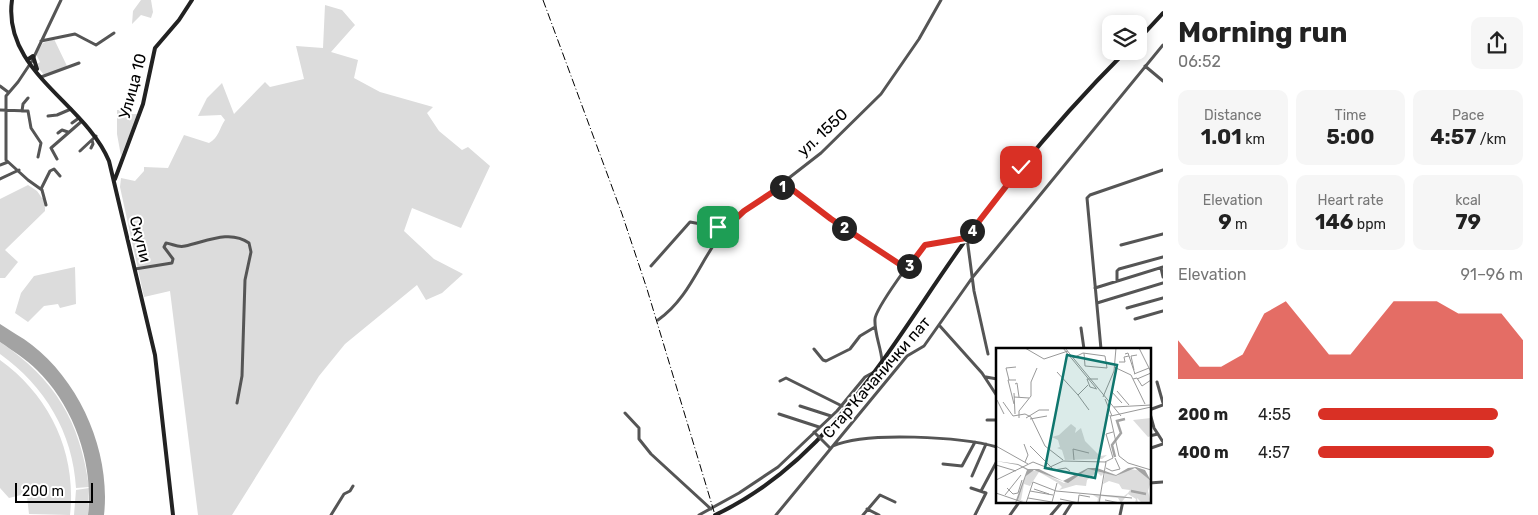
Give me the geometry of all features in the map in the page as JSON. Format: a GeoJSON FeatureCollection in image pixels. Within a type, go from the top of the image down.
{"type":"FeatureCollection","features":[{"type":"Feature","properties":{"kind":"street","name":"Скупи"},"geometry":{"type":"LineString","coordinates":[[12,0],[13,31],[28,62],[81,119],[109,161],[155,355],[172,515]]}},
{"type":"Feature","properties":{"kind":"street"},"geometry":{"type":"LineString","coordinates":[[46,205],[41,189],[8,162],[1,109],[8,92],[18,82],[33,56],[60,0]]}},
{"type":"Feature","properties":{"kind":"street","name":"Улица 10"},"geometry":{"type":"LineString","coordinates":[[115,181],[143,104],[155,48],[179,20],[192,0]]}},
{"type":"Feature","properties":{"kind":"street","name":"ул. 1550"},"geometry":{"type":"LineString","coordinates":[[658,320],[670,312],[681,300],[728,226],[744,211],[785,184],[788,179],[821,153],[881,94],[919,39],[941,0]]}},
{"type":"Feature","properties":{"kind":"street"},"geometry":{"type":"LineString","coordinates":[[1147,30],[1163,13]]}},
{"type":"Feature","properties":{"kind":"street"},"geometry":{"type":"LineString","coordinates":[[41,41],[75,34],[96,45],[114,33]]}},
{"type":"Feature","properties":{"kind":"street","name":"Стар Качанички пат"},"geometry":{"type":"LineString","coordinates":[[776,515],[907,356],[924,346],[972,278],[1163,45]]}},
{"type":"Feature","properties":{"kind":"street"},"geometry":{"type":"LineString","coordinates":[[33,56],[41,76],[80,63]]}},
{"type":"Feature","properties":{"kind":"street"},"geometry":{"type":"LineString","coordinates":[[715,515],[767,484],[787,468],[836,420],[882,361],[966,238],[1044,139],[1118,60]]}},
{"type":"Feature","properties":{"kind":"street"},"geometry":{"type":"LineString","coordinates":[[1145,66],[1163,81]]}},
{"type":"Feature","properties":{"kind":"street"},"geometry":{"type":"LineString","coordinates":[[0,86],[8,92]]}},
{"type":"Feature","properties":{"kind":"street"},"geometry":{"type":"LineString","coordinates":[[22,111],[23,104],[28,98]]}},
{"type":"Feature","properties":{"kind":"street"},"geometry":{"type":"LineString","coordinates":[[5,100],[8,108],[13,111]]}},
{"type":"Feature","properties":{"kind":"street"},"geometry":{"type":"LineString","coordinates":[[1,109],[29,113],[33,136],[41,144],[38,157]]}},
{"type":"Feature","properties":{"kind":"street"},"geometry":{"type":"LineString","coordinates":[[48,116],[57,115],[71,109]]}},
{"type":"Feature","properties":{"kind":"street"},"geometry":{"type":"LineString","coordinates":[[72,123],[81,119]]}},
{"type":"Feature","properties":{"kind":"street"},"geometry":{"type":"LineString","coordinates":[[57,159],[51,150],[81,119]]}},
{"type":"Feature","properties":{"kind":"street"},"geometry":{"type":"LineString","coordinates":[[58,132],[64,130],[68,132]]}},
{"type":"Feature","properties":{"kind":"street"},"geometry":{"type":"LineString","coordinates":[[63,136],[67,140]]}},
{"type":"Feature","properties":{"kind":"street"},"geometry":{"type":"LineString","coordinates":[[91,148],[94,138]]}},
{"type":"Feature","properties":{"kind":"street"},"geometry":{"type":"LineString","coordinates":[[80,151],[94,138]]}},
{"type":"Feature","properties":{"kind":"street"},"geometry":{"type":"LineString","coordinates":[[109,161],[122,159]]}},
{"type":"Feature","properties":{"kind":"street"},"geometry":{"type":"LineString","coordinates":[[0,166],[8,162]]}},
{"type":"Feature","properties":{"kind":"street"},"geometry":{"type":"LineString","coordinates":[[41,189],[50,171],[54,169],[60,176]]}},
{"type":"Feature","properties":{"kind":"street"},"geometry":{"type":"LineString","coordinates":[[0,179],[20,170]]}},
{"type":"Feature","properties":{"kind":"street"},"geometry":{"type":"LineString","coordinates":[[1101,348],[1087,198],[1090,195],[1163,170]]}},
{"type":"Feature","properties":{"kind":"street"},"geometry":{"type":"LineString","coordinates":[[785,184],[831,219],[907,269]]}},
{"type":"Feature","properties":{"kind":"street"},"geometry":{"type":"LineString","coordinates":[[651,266],[690,222],[718,227],[728,226]]}},
{"type":"Feature","properties":{"kind":"street"},"geometry":{"type":"LineString","coordinates":[[1121,245],[1163,234]]}},
{"type":"Feature","properties":{"kind":"street"},"geometry":{"type":"LineString","coordinates":[[135,269],[172,263],[173,259],[164,247],[166,243],[174,246],[186,246],[216,237],[240,239],[248,243],[251,252],[245,280],[242,376],[237,403]]}},
{"type":"Feature","properties":{"kind":"street"},"geometry":{"type":"LineString","coordinates":[[882,361],[876,327],[876,314],[925,245],[966,238]]}},
{"type":"Feature","properties":{"kind":"street"},"geometry":{"type":"LineString","coordinates":[[966,238],[972,278],[988,354]]}},
{"type":"Feature","properties":{"kind":"street"},"geometry":{"type":"LineString","coordinates":[[1117,281],[1117,271],[1120,269],[1163,257]]}},
{"type":"Feature","properties":{"kind":"street"},"geometry":{"type":"LineString","coordinates":[[1095,288],[1162,268],[1163,277]]}},
{"type":"Feature","properties":{"kind":"street"},"geometry":{"type":"LineString","coordinates":[[1096,303],[1163,283]]}},
{"type":"Feature","properties":{"kind":"street"},"geometry":{"type":"LineString","coordinates":[[1127,308],[1163,298]]}},
{"type":"Feature","properties":{"kind":"street"},"geometry":{"type":"LineString","coordinates":[[1135,319],[1163,311]]}},
{"type":"Feature","properties":{"kind":"street"},"geometry":{"type":"LineString","coordinates":[[939,325],[985,376],[996,394]]}},
{"type":"Feature","properties":{"kind":"street"},"geometry":{"type":"LineString","coordinates":[[814,349],[826,361],[850,349],[860,336],[876,327]]}},
{"type":"Feature","properties":{"kind":"street"},"geometry":{"type":"LineString","coordinates":[[1081,328],[1084,348]]}},
{"type":"Feature","properties":{"kind":"street"},"geometry":{"type":"LineString","coordinates":[[699,515],[773,471],[842,406],[865,377],[874,372]]}},
{"type":"Feature","properties":{"kind":"street"},"geometry":{"type":"LineString","coordinates":[[985,376],[996,380]]}},
{"type":"Feature","properties":{"kind":"street"},"geometry":{"type":"LineString","coordinates":[[780,381],[786,378],[842,406]]}},
{"type":"Feature","properties":{"kind":"street"},"geometry":{"type":"LineString","coordinates":[[1150,410],[1163,404],[1156,382]]}},
{"type":"Feature","properties":{"kind":"street"},"geometry":{"type":"LineString","coordinates":[[800,406],[831,416]]}},
{"type":"Feature","properties":{"kind":"street"},"geometry":{"type":"LineString","coordinates":[[1150,413],[1163,443],[1151,448]]}},
{"type":"Feature","properties":{"kind":"street"},"geometry":{"type":"LineString","coordinates":[[625,414],[639,428],[639,439],[651,454],[711,509]]}},
{"type":"Feature","properties":{"kind":"street"},"geometry":{"type":"LineString","coordinates":[[779,414],[819,427]]}},
{"type":"Feature","properties":{"kind":"street"},"geometry":{"type":"LineString","coordinates":[[987,420],[996,420]]}},
{"type":"Feature","properties":{"kind":"street"},"geometry":{"type":"LineString","coordinates":[[814,432],[830,448],[838,444],[876,439],[934,438],[975,442],[996,447]]}},
{"type":"Feature","properties":{"kind":"street"},"geometry":{"type":"LineString","coordinates":[[1150,436],[1158,434]]}},
{"type":"Feature","properties":{"kind":"street"},"geometry":{"type":"LineString","coordinates":[[943,464],[962,466],[975,442]]}},
{"type":"Feature","properties":{"kind":"street"},"geometry":{"type":"LineString","coordinates":[[972,476],[986,444]]}},
{"type":"Feature","properties":{"kind":"street"},"geometry":{"type":"LineString","coordinates":[[981,491],[996,462]]}},
{"type":"Feature","properties":{"kind":"street"},"geometry":{"type":"LineString","coordinates":[[1150,483],[1163,482]]}},
{"type":"Feature","properties":{"kind":"street"},"geometry":{"type":"LineString","coordinates":[[331,515],[344,494],[350,491],[353,486]]}},
{"type":"Feature","properties":{"kind":"street"},"geometry":{"type":"LineString","coordinates":[[970,488],[986,493],[975,515]]}},
{"type":"Feature","properties":{"kind":"street"},"geometry":{"type":"LineString","coordinates":[[863,515],[880,495],[895,502]]}},
{"type":"Feature","properties":{"kind":"street"},"geometry":{"type":"LineString","coordinates":[[1010,515],[1019,502]]}},
{"type":"Feature","properties":{"kind":"street"},"geometry":{"type":"LineString","coordinates":[[1051,515],[1062,502]]}},
{"type":"Feature","properties":{"kind":"street"},"geometry":{"type":"LineString","coordinates":[[1064,515],[1072,502]]}},
{"type":"Feature","properties":{"kind":"street"},"geometry":{"type":"LineString","coordinates":[[1120,515],[1124,502]]}},
{"type":"Feature","properties":{"kind":"street"},"geometry":{"type":"LineString","coordinates":[[867,509],[879,515]]}},
{"type":"Feature","properties":{"kind":"shaded area"},"geometry":{"type":"Polygon","coordinates":[[[141,0],[151,0],[153,12],[151,18],[141,15],[132,24],[133,11],[141,0]]]}},
{"type":"Feature","properties":{"kind":"shaded area"},"geometry":{"type":"Polygon","coordinates":[[[325,5],[342,10],[355,25],[331,52],[358,60],[354,78],[380,92],[433,107],[427,113],[439,131],[462,150],[468,147],[490,166],[461,228],[412,208],[404,231],[434,259],[463,274],[442,293],[426,300],[417,285],[345,344],[319,376],[232,515],[198,515],[170,291],[144,297],[120,187],[121,178],[135,181],[144,171],[144,167],[168,168],[184,135],[209,143],[212,141],[225,120],[221,115],[198,116],[207,98],[222,83],[234,114],[265,82],[270,87],[304,79],[296,46],[323,48],[325,5]]]}},
{"type":"Feature","properties":{"kind":"shaded area"},"geometry":{"type":"Polygon","coordinates":[[[54,39],[67,66],[45,76],[36,65],[40,62],[36,54],[43,43],[54,39]]]}},
{"type":"Feature","properties":{"kind":"shaded area"},"geometry":{"type":"Polygon","coordinates":[[[117,110],[124,110],[124,114],[138,114],[121,156],[117,134],[117,110]]]}},
{"type":"Feature","properties":{"kind":"shaded area"},"geometry":{"type":"Polygon","coordinates":[[[28,185],[37,191],[42,198],[45,198],[45,211],[5,250],[18,262],[5,278],[0,278],[0,199],[28,185]]]}},
{"type":"Feature","properties":{"kind":"shaded area"},"geometry":{"type":"Polygon","coordinates":[[[75,267],[76,304],[60,308],[58,304],[44,306],[28,322],[15,313],[21,293],[34,276],[75,267]]]}},
{"type":"Feature","properties":{"kind":"shaded area"},"geometry":{"type":"Polygon","coordinates":[[[0,324],[28,342],[49,361],[65,379],[78,399],[89,421],[103,468],[105,491],[104,515],[88,515],[88,476],[79,437],[71,418],[50,384],[37,370],[0,342],[0,324]]]}},
{"type":"Feature","properties":{"kind":"shaded area"},"geometry":{"type":"Polygon","coordinates":[[[0,342],[36,371],[62,404],[79,442],[89,487],[76,488],[69,448],[54,412],[30,381],[0,354],[0,342]]]}},
{"type":"Feature","properties":{"kind":"shaded area"},"geometry":{"type":"Polygon","coordinates":[[[0,360],[18,374],[33,391],[46,409],[56,428],[64,448],[69,470],[71,492],[70,515],[29,514],[26,488],[21,495],[9,498],[0,488],[0,360]]]}},
{"type":"Feature","properties":{"kind":"shaded area"},"geometry":{"type":"Polygon","coordinates":[[[89,488],[88,515],[74,515],[76,490],[89,488]]]}},
{"type":"Feature","properties":{"kind":"railway"},"geometry":{"type":"LineString","coordinates":[[543,0],[622,214],[647,289],[715,515]]}},
{"type":"Feature","properties":{"kind":"route"},"geometry":{"type":"LineString","coordinates":[[718,227],[728,226],[744,211],[785,184],[831,219],[907,269],[925,245],[966,238],[1021,167]]}}]}
